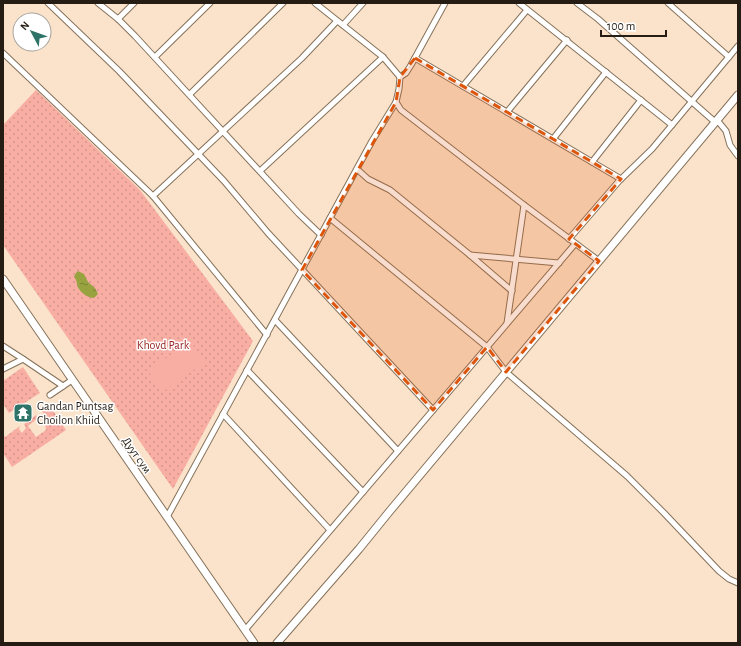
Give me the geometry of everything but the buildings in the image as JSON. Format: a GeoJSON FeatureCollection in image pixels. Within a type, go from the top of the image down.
{"type":"FeatureCollection","features":[{"type":"Feature","properties":{"kind":"main road"},"geometry":{"type":"LineString","coordinates":[[277,643],[359,549],[738,95]]}},
{"type":"Feature","properties":{"kind":"main road","name":"Дуут сум"},"geometry":{"type":"LineString","coordinates":[[3,279],[254,643]]}},
{"type":"Feature","properties":{"kind":"street"},"geometry":{"type":"LineString","coordinates":[[48,3],[119,71],[224,181],[268,233],[433,410]]}},
{"type":"Feature","properties":{"kind":"street"},"geometry":{"type":"LineString","coordinates":[[98,3],[118,19],[155,57],[224,130],[299,214],[321,235]]}},
{"type":"Feature","properties":{"kind":"street"},"geometry":{"type":"LineString","coordinates":[[118,19],[134,3]]}},
{"type":"Feature","properties":{"kind":"street"},"geometry":{"type":"LineString","coordinates":[[155,57],[210,3]]}},
{"type":"Feature","properties":{"kind":"street"},"geometry":{"type":"LineString","coordinates":[[190,94],[283,3]]}},
{"type":"Feature","properties":{"kind":"street"},"geometry":{"type":"LineString","coordinates":[[167,517],[372,141],[396,102],[400,78],[383,57],[315,3]]}},
{"type":"Feature","properties":{"kind":"street"},"geometry":{"type":"LineString","coordinates":[[343,25],[363,3]]}},
{"type":"Feature","properties":{"kind":"street"},"geometry":{"type":"LineString","coordinates":[[400,78],[406,73],[446,3]]}},
{"type":"Feature","properties":{"kind":"street"},"geometry":{"type":"LineString","coordinates":[[519,3],[672,125]]}},
{"type":"Feature","properties":{"kind":"street"},"geometry":{"type":"LineString","coordinates":[[577,3],[598,18],[691,102],[716,121],[726,131],[730,145],[738,156]]}},
{"type":"Feature","properties":{"kind":"street"},"geometry":{"type":"LineString","coordinates":[[668,3],[729,57]]}},
{"type":"Feature","properties":{"kind":"street"},"geometry":{"type":"LineString","coordinates":[[463,86],[527,10]]}},
{"type":"Feature","properties":{"kind":"street"},"geometry":{"type":"LineString","coordinates":[[153,196],[302,58],[337,21]]}},
{"type":"Feature","properties":{"kind":"street"},"geometry":{"type":"LineString","coordinates":[[507,112],[567,40]]}},
{"type":"Feature","properties":{"kind":"street"},"geometry":{"type":"LineString","coordinates":[[569,239],[621,179],[652,149],[738,46]]}},
{"type":"Feature","properties":{"kind":"street"},"geometry":{"type":"LineString","coordinates":[[3,53],[153,196],[267,335]]}},
{"type":"Feature","properties":{"kind":"street"},"geometry":{"type":"LineString","coordinates":[[260,171],[383,57]]}},
{"type":"Feature","properties":{"kind":"street"},"geometry":{"type":"LineString","coordinates":[[415,58],[621,179]]}},
{"type":"Feature","properties":{"kind":"street"},"geometry":{"type":"LineString","coordinates":[[553,139],[606,72]]}},
{"type":"Feature","properties":{"kind":"street"},"geometry":{"type":"LineString","coordinates":[[592,162],[641,100]]}},
{"type":"Feature","properties":{"kind":"street"},"geometry":{"type":"LineString","coordinates":[[396,102],[401,110],[599,261]]}},
{"type":"Feature","properties":{"kind":"street"},"geometry":{"type":"LineString","coordinates":[[357,169],[368,179],[390,190],[512,291]]}},
{"type":"Feature","properties":{"kind":"street"},"geometry":{"type":"LineString","coordinates":[[507,324],[524,205]]}},
{"type":"Feature","properties":{"kind":"street"},"geometry":{"type":"LineString","coordinates":[[330,218],[487,347],[506,372],[627,476],[719,571],[729,579],[738,583]]}},
{"type":"Feature","properties":{"kind":"street"},"geometry":{"type":"LineString","coordinates":[[245,630],[575,244]]}},
{"type":"Feature","properties":{"kind":"street"},"geometry":{"type":"LineString","coordinates":[[470,255],[559,263]]}},
{"type":"Feature","properties":{"kind":"street"},"geometry":{"type":"LineString","coordinates":[[275,320],[398,451]]}},
{"type":"Feature","properties":{"kind":"street"},"geometry":{"type":"LineString","coordinates":[[3,346],[63,386]]}},
{"type":"Feature","properties":{"kind":"street"},"geometry":{"type":"LineString","coordinates":[[3,369],[23,359]]}},
{"type":"Feature","properties":{"kind":"street"},"geometry":{"type":"LineString","coordinates":[[247,370],[363,492]]}},
{"type":"Feature","properties":{"kind":"street"},"geometry":{"type":"LineString","coordinates":[[50,395],[72,380]]}},
{"type":"Feature","properties":{"kind":"street"},"geometry":{"type":"LineString","coordinates":[[223,414],[330,530]]}},
{"type":"Feature","properties":{"kind":"highlighted area"},"geometry":{"type":"Polygon","coordinates":[[[415,58],[621,179],[569,239],[599,261],[506,372],[487,347],[433,410],[302,270],[396,102],[400,77],[415,58]]]}},
{"type":"Feature","properties":{"kind":"green space","name":"Khovd Park"},"geometry":{"type":"Polygon","coordinates":[[[36,90],[140,190],[253,341],[173,489],[3,245],[3,125],[36,90]]]}},
{"type":"Feature","properties":{"kind":"green space"},"geometry":{"type":"Polygon","coordinates":[[[190,341],[205,362],[163,392],[148,371],[190,341]]]}},
{"type":"Feature","properties":{"kind":"green space"},"geometry":{"type":"Polygon","coordinates":[[[23,367],[40,393],[9,413],[3,404],[3,381],[23,367]]]}},
{"type":"Feature","properties":{"kind":"green space"},"geometry":{"type":"Polygon","coordinates":[[[50,406],[66,430],[12,467],[3,453],[3,434],[5,437],[20,426],[19,429],[22,433],[26,428],[24,424],[36,415],[38,418],[28,426],[36,437],[46,430],[45,424],[49,421],[42,411],[50,406]]]}},
{"type":"Feature","properties":{"kind":"water"},"geometry":{"type":"Polygon","coordinates":[[[78,271],[84,274],[88,282],[95,288],[98,294],[94,298],[82,293],[78,288],[74,277],[78,271]]]}},
{"type":"Feature","properties":{"kind":"place","name":"Gandan Puntsag Choilon Khiid"},"geometry":{"type":"Point","coordinates":[23,413]}}]}
